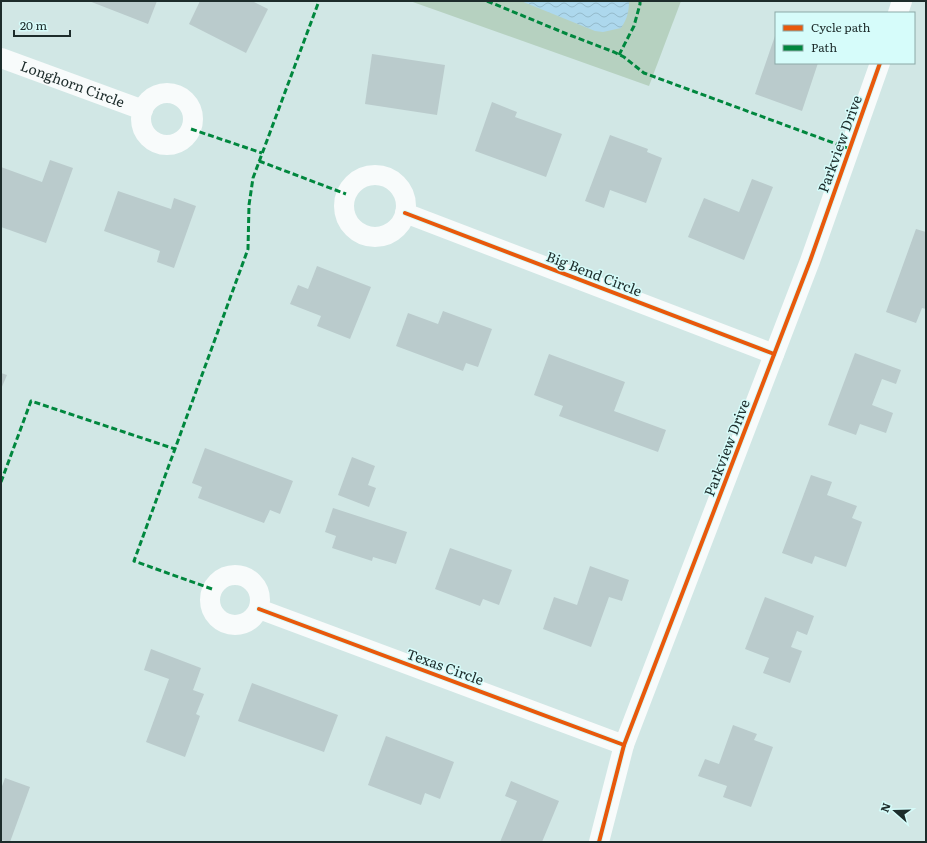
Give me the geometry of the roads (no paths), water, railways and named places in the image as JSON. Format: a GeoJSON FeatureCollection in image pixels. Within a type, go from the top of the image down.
{"type":"FeatureCollection","features":[{"type":"Feature","properties":{"kind":"street"},"geometry":{"type":"LineString","coordinates":[[898,12],[902,1]]}},
{"type":"Feature","properties":{"kind":"street","name":"Longhorn Circle"},"geometry":{"type":"LineString","coordinates":[[1,58],[143,110]]}},
{"type":"Feature","properties":{"kind":"street","name":"Parkview Drive"},"geometry":{"type":"LineString","coordinates":[[600,842],[624,745],[810,261],[880,64]]}},
{"type":"Feature","properties":{"kind":"street","name":"Big Bend Circle"},"geometry":{"type":"LineString","coordinates":[[405,213],[774,354]]}},
{"type":"Feature","properties":{"kind":"street","name":"Texas Circle"},"geometry":{"type":"LineString","coordinates":[[259,609],[624,745]]}},
{"type":"Feature","properties":{"kind":"water"},"geometry":{"type":"Polygon","coordinates":[[[521,1],[629,1],[629,9],[625,22],[621,28],[603,32],[595,31],[521,1]]]}}]}
